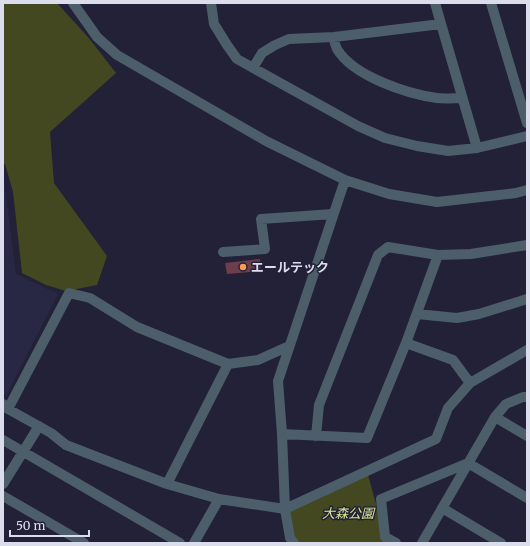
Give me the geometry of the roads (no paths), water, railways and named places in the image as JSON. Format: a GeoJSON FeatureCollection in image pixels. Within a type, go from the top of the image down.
{"type":"FeatureCollection","features":[{"type":"Feature","properties":{"kind":"street"},"geometry":{"type":"LineString","coordinates":[[73,3],[97,37],[117,55],[266,141],[345,180],[390,194],[437,202],[516,194],[527,190]]}},
{"type":"Feature","properties":{"kind":"street"},"geometry":{"type":"LineString","coordinates":[[211,3],[214,24],[237,59],[358,126],[385,138],[417,146],[448,151],[477,148],[527,136]]}},
{"type":"Feature","properties":{"kind":"street"},"geometry":{"type":"LineString","coordinates":[[435,3],[477,148]]}},
{"type":"Feature","properties":{"kind":"street"},"geometry":{"type":"LineString","coordinates":[[491,3],[527,123]]}},
{"type":"Feature","properties":{"kind":"street"},"geometry":{"type":"LineString","coordinates":[[253,68],[262,53],[289,39],[334,37],[441,24]]}},
{"type":"Feature","properties":{"kind":"street"},"geometry":{"type":"LineString","coordinates":[[334,37],[336,47],[344,59],[356,68],[382,82],[406,92],[439,99],[462,98]]}},
{"type":"Feature","properties":{"kind":"street"},"geometry":{"type":"LineString","coordinates":[[294,543],[290,538],[285,509],[278,381],[345,180]]}},
{"type":"Feature","properties":{"kind":"street"},"geometry":{"type":"LineString","coordinates":[[223,252],[265,248],[261,219],[333,214]]}},
{"type":"Feature","properties":{"kind":"street"},"geometry":{"type":"LineString","coordinates":[[316,436],[320,405],[378,255],[388,247],[438,255],[471,254],[527,245]]}},
{"type":"Feature","properties":{"kind":"street"},"geometry":{"type":"LineString","coordinates":[[282,434],[367,438],[406,343],[438,255]]}},
{"type":"Feature","properties":{"kind":"street"},"geometry":{"type":"LineString","coordinates":[[289,346],[258,360],[228,364],[137,327],[90,298],[70,293],[5,406],[39,426],[66,445],[167,484],[219,499],[285,509],[436,439],[448,408],[470,383],[527,350]]}},
{"type":"Feature","properties":{"kind":"street"},"geometry":{"type":"LineString","coordinates":[[417,314],[457,318],[479,314],[527,299]]}},
{"type":"Feature","properties":{"kind":"street"},"geometry":{"type":"LineString","coordinates":[[406,343],[453,360],[470,383]]}},
{"type":"Feature","properties":{"kind":"street"},"geometry":{"type":"LineString","coordinates":[[167,484],[228,364]]}},
{"type":"Feature","properties":{"kind":"street"},"geometry":{"type":"LineString","coordinates":[[422,543],[495,417],[506,404],[527,397]]}},
{"type":"Feature","properties":{"kind":"street"},"geometry":{"type":"LineString","coordinates":[[495,417],[527,436]]}},
{"type":"Feature","properties":{"kind":"street"},"geometry":{"type":"LineString","coordinates":[[3,484],[39,426]]}},
{"type":"Feature","properties":{"kind":"street"},"geometry":{"type":"LineString","coordinates":[[3,440],[180,543]]}},
{"type":"Feature","properties":{"kind":"street"},"geometry":{"type":"LineString","coordinates":[[468,463],[527,498]]}},
{"type":"Feature","properties":{"kind":"street"},"geometry":{"type":"LineString","coordinates":[[396,543],[385,537],[381,499],[468,463]]}},
{"type":"Feature","properties":{"kind":"street"},"geometry":{"type":"LineString","coordinates":[[3,496],[84,543]]}},
{"type":"Feature","properties":{"kind":"street"},"geometry":{"type":"LineString","coordinates":[[194,543],[219,499]]}},
{"type":"Feature","properties":{"kind":"street"},"geometry":{"type":"LineString","coordinates":[[442,508],[501,543]]}},
{"type":"Feature","properties":{"kind":"place","name":"エールテック"},"geometry":{"type":"Point","coordinates":[243,267]}},
{"type":"Feature","properties":{"kind":"park label","name":"大森公園"},"geometry":{"type":"Point","coordinates":[348,513]}}]}
